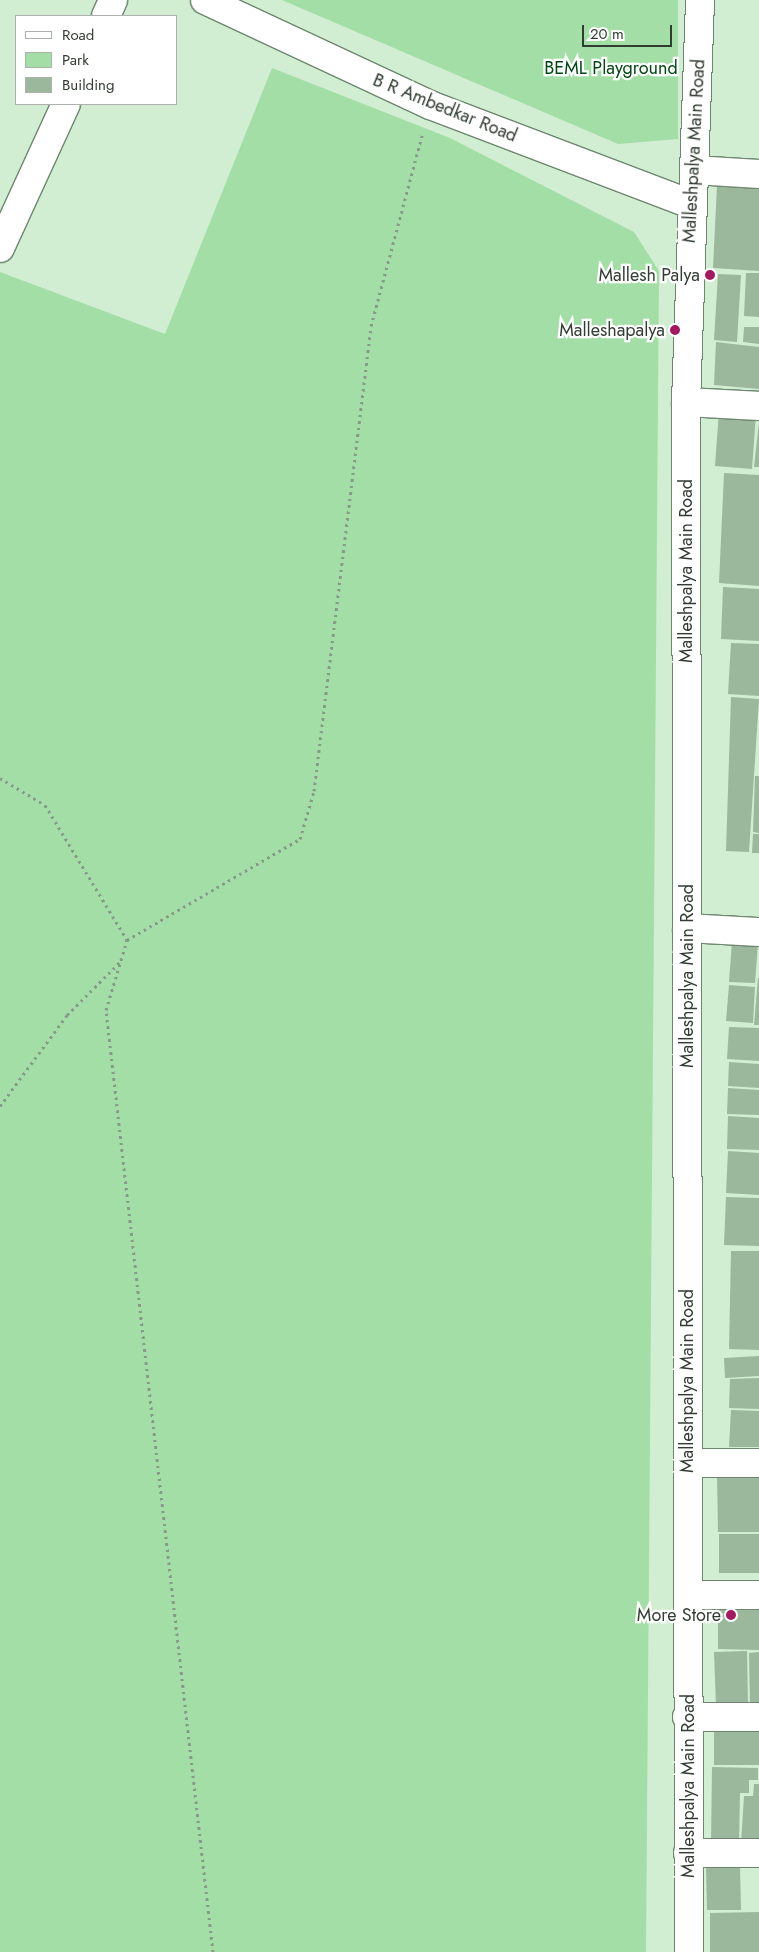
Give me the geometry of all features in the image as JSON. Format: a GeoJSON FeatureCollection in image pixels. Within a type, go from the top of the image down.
{"type":"FeatureCollection","features":[{"type":"Feature","properties":{"kind":"main road"},"geometry":{"type":"LineString","coordinates":[[106,15],[113,0]]}},
{"type":"Feature","properties":{"kind":"main road","name":"B R Ambedkar Road"},"geometry":{"type":"LineString","coordinates":[[205,0],[430,105],[691,204]]}},
{"type":"Feature","properties":{"kind":"main road","name":"Malleshpalya Main Road"},"geometry":{"type":"LineString","coordinates":[[689,1952],[686,402],[691,204],[700,0]]}},
{"type":"Feature","properties":{"kind":"main road"},"geometry":{"type":"LineString","coordinates":[[0,248],[66,105]]}},
{"type":"Feature","properties":{"kind":"main road"},"geometry":{"type":"LineString","coordinates":[[694,170],[759,174]]}},
{"type":"Feature","properties":{"kind":"main road"},"geometry":{"type":"LineString","coordinates":[[686,402],[759,406]]}},
{"type":"Feature","properties":{"kind":"main road"},"geometry":{"type":"LineString","coordinates":[[687,928],[759,932]]}},
{"type":"Feature","properties":{"kind":"main road"},"geometry":{"type":"LineString","coordinates":[[688,1463],[759,1463]]}},
{"type":"Feature","properties":{"kind":"main road"},"geometry":{"type":"LineString","coordinates":[[688,1595],[759,1595]]}},
{"type":"Feature","properties":{"kind":"main road"},"geometry":{"type":"LineString","coordinates":[[688,1717],[759,1717]]}},
{"type":"Feature","properties":{"kind":"main road"},"geometry":{"type":"LineString","coordinates":[[688,1853],[759,1853]]}},
{"type":"Feature","properties":{"kind":"path"},"geometry":{"type":"LineString","coordinates":[[214,1952],[106,1010],[127,940],[300,839],[314,790],[371,326],[430,105]]}},
{"type":"Feature","properties":{"kind":"path"},"geometry":{"type":"LineString","coordinates":[[0,778],[45,805],[127,940]]}},
{"type":"Feature","properties":{"kind":"path"},"geometry":{"type":"LineString","coordinates":[[0,1106],[68,1015],[120,962]]}},
{"type":"Feature","properties":{"kind":"green space","name":"BEML Playground"},"geometry":{"type":"Polygon","coordinates":[[[282,0],[678,0],[678,139],[618,144],[282,0]]]}},
{"type":"Feature","properties":{"kind":"green space"},"geometry":{"type":"Polygon","coordinates":[[[272,68],[450,138],[634,232],[659,271],[646,1952],[0,1952],[0,272],[165,334],[272,68]]]}},
{"type":"Feature","properties":{"kind":"building"},"geometry":{"type":"Polygon","coordinates":[[[717,186],[759,189],[759,271],[713,268],[717,186]]]}},
{"type":"Feature","properties":{"kind":"building"},"geometry":{"type":"Polygon","coordinates":[[[746,273],[759,273],[759,317],[744,316],[746,273]]]}},
{"type":"Feature","properties":{"kind":"building"},"geometry":{"type":"Polygon","coordinates":[[[718,274],[741,275],[737,342],[714,340],[718,274]]]}},
{"type":"Feature","properties":{"kind":"building"},"geometry":{"type":"Polygon","coordinates":[[[744,327],[759,327],[759,344],[743,342],[744,327]]]}},
{"type":"Feature","properties":{"kind":"building"},"geometry":{"type":"Polygon","coordinates":[[[716,342],[759,347],[759,389],[714,385],[716,342]]]}},
{"type":"Feature","properties":{"kind":"building"},"geometry":{"type":"Polygon","coordinates":[[[719,411],[756,414],[752,469],[715,466],[719,411]]]}},
{"type":"Feature","properties":{"kind":"building"},"geometry":{"type":"Polygon","coordinates":[[[759,422],[759,467],[754,467],[759,422]]]}},
{"type":"Feature","properties":{"kind":"building"},"geometry":{"type":"Polygon","coordinates":[[[724,473],[759,475],[759,586],[719,583],[724,473]]]}},
{"type":"Feature","properties":{"kind":"building"},"geometry":{"type":"Polygon","coordinates":[[[723,587],[759,589],[759,641],[721,639],[723,587]]]}},
{"type":"Feature","properties":{"kind":"building"},"geometry":{"type":"Polygon","coordinates":[[[731,643],[759,644],[759,696],[728,694],[731,643]]]}},
{"type":"Feature","properties":{"kind":"building"},"geometry":{"type":"Polygon","coordinates":[[[731,697],[759,699],[749,852],[726,851],[731,697]]]}},
{"type":"Feature","properties":{"kind":"building"},"geometry":{"type":"Polygon","coordinates":[[[755,776],[759,776],[759,833],[753,832],[755,776]]]}},
{"type":"Feature","properties":{"kind":"building"},"geometry":{"type":"Polygon","coordinates":[[[753,834],[759,834],[759,853],[752,853],[753,834]]]}},
{"type":"Feature","properties":{"kind":"building"},"geometry":{"type":"Polygon","coordinates":[[[732,941],[758,943],[755,983],[729,982],[732,941]]]}},
{"type":"Feature","properties":{"kind":"building"},"geometry":{"type":"Polygon","coordinates":[[[758,978],[759,1025],[754,1025],[758,978]]]}},
{"type":"Feature","properties":{"kind":"building"},"geometry":{"type":"Polygon","coordinates":[[[729,985],[755,987],[753,1023],[726,1021],[729,985]]]}},
{"type":"Feature","properties":{"kind":"building"},"geometry":{"type":"Polygon","coordinates":[[[729,1027],[759,1028],[759,1061],[727,1059],[729,1027]]]}},
{"type":"Feature","properties":{"kind":"building"},"geometry":{"type":"Polygon","coordinates":[[[729,1062],[759,1064],[759,1088],[728,1086],[729,1062]]]}},
{"type":"Feature","properties":{"kind":"building"},"geometry":{"type":"Polygon","coordinates":[[[728,1088],[759,1090],[759,1115],[727,1114],[728,1088]]]}},
{"type":"Feature","properties":{"kind":"building"},"geometry":{"type":"Polygon","coordinates":[[[728,1116],[759,1118],[759,1150],[727,1149],[728,1116]]]}},
{"type":"Feature","properties":{"kind":"building"},"geometry":{"type":"Polygon","coordinates":[[[728,1151],[759,1153],[759,1195],[726,1193],[728,1151]]]}},
{"type":"Feature","properties":{"kind":"building"},"geometry":{"type":"Polygon","coordinates":[[[726,1197],[759,1198],[759,1246],[724,1245],[726,1197]]]}},
{"type":"Feature","properties":{"kind":"building"},"geometry":{"type":"Polygon","coordinates":[[[731,1251],[759,1251],[759,1350],[729,1349],[731,1251]]]}},
{"type":"Feature","properties":{"kind":"building"},"geometry":{"type":"Polygon","coordinates":[[[759,1356],[759,1376],[725,1378],[724,1358],[759,1356]]]}},
{"type":"Feature","properties":{"kind":"building"},"geometry":{"type":"Polygon","coordinates":[[[759,1378],[759,1409],[729,1408],[730,1379],[759,1378]]]}},
{"type":"Feature","properties":{"kind":"building"},"geometry":{"type":"Polygon","coordinates":[[[731,1410],[759,1411],[759,1447],[729,1447],[731,1410]]]}},
{"type":"Feature","properties":{"kind":"building"},"geometry":{"type":"Polygon","coordinates":[[[717,1474],[759,1474],[759,1532],[718,1532],[717,1474]]]}},
{"type":"Feature","properties":{"kind":"building"},"geometry":{"type":"Polygon","coordinates":[[[719,1534],[759,1534],[759,1573],[719,1573],[719,1534]]]}},
{"type":"Feature","properties":{"kind":"building"},"geometry":{"type":"Polygon","coordinates":[[[718,1604],[759,1604],[759,1650],[718,1649],[718,1604]]]}},
{"type":"Feature","properties":{"kind":"building"},"geometry":{"type":"Polygon","coordinates":[[[747,1651],[748,1706],[716,1706],[714,1652],[747,1651]]]}},
{"type":"Feature","properties":{"kind":"building"},"geometry":{"type":"Polygon","coordinates":[[[759,1652],[759,1706],[750,1706],[749,1653],[759,1652]]]}},
{"type":"Feature","properties":{"kind":"building"},"geometry":{"type":"Polygon","coordinates":[[[714,1723],[759,1723],[759,1765],[714,1765],[714,1723]]]}},
{"type":"Feature","properties":{"kind":"building"},"geometry":{"type":"Polygon","coordinates":[[[712,1767],[758,1768],[758,1780],[749,1780],[749,1793],[740,1793],[739,1844],[711,1844],[712,1767]]]}},
{"type":"Feature","properties":{"kind":"building"},"geometry":{"type":"Polygon","coordinates":[[[754,1784],[759,1784],[759,1843],[741,1843],[744,1796],[753,1796],[754,1784]]]}},
{"type":"Feature","properties":{"kind":"building"},"geometry":{"type":"Polygon","coordinates":[[[706,1866],[740,1866],[741,1910],[707,1910],[706,1866]]]}},
{"type":"Feature","properties":{"kind":"building"},"geometry":{"type":"Polygon","coordinates":[[[759,1912],[759,1952],[710,1952],[710,1913],[759,1912]]]}},
{"type":"Feature","properties":{"kind":"place","name":"Mallesh Palya"},"geometry":{"type":"Point","coordinates":[710,275]}},
{"type":"Feature","properties":{"kind":"place","name":"Malleshapalya"},"geometry":{"type":"Point","coordinates":[675,330]}},
{"type":"Feature","properties":{"kind":"place","name":"More Store"},"geometry":{"type":"Point","coordinates":[731,1615]}}]}
